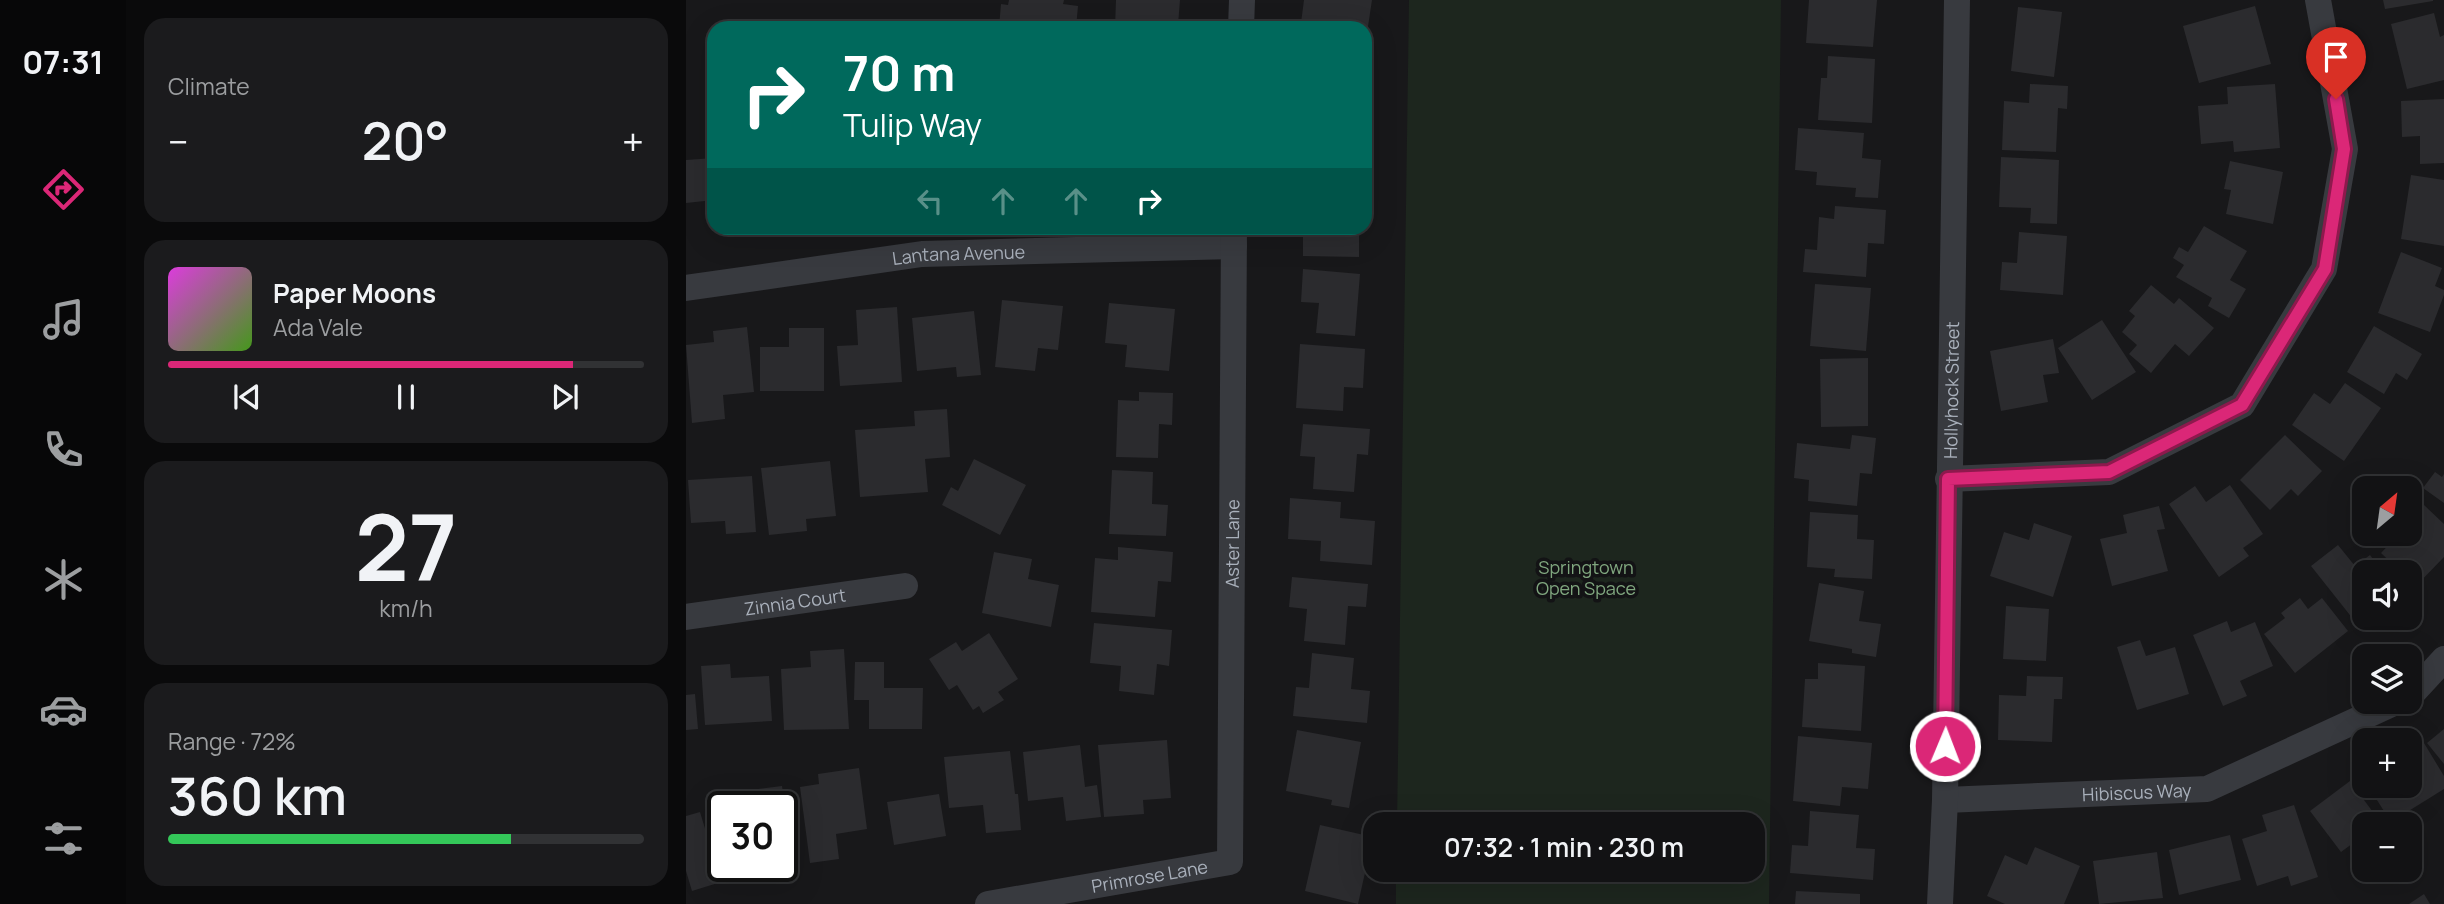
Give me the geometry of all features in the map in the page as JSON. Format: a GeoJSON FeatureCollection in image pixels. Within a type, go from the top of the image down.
{"type":"FeatureCollection","features":[{"type":"Feature","properties":{"kind":"street"},"geometry":{"type":"LineString","coordinates":[[1241,21],[1242,0]]}},
{"type":"Feature","properties":{"kind":"street","name":"Hollyhock Street"},"geometry":{"type":"LineString","coordinates":[[1940,904],[1945,800],[1956,0]]}},
{"type":"Feature","properties":{"kind":"street"},"geometry":{"type":"LineString","coordinates":[[1948,479],[2109,472],[2242,405],[2325,269],[2344,149],[2318,0]]}},
{"type":"Feature","properties":{"kind":"street","name":"Lantana Avenue"},"geometry":{"type":"LineString","coordinates":[[686,288],[922,254],[1234,237]]}},
{"type":"Feature","properties":{"kind":"street","name":"Aster Lane"},"geometry":{"type":"LineString","coordinates":[[1230,862],[1234,237]]}},
{"type":"Feature","properties":{"kind":"street","name":"Zinnia Court"},"geometry":{"type":"LineString","coordinates":[[686,617],[905,586]]}},
{"type":"Feature","properties":{"kind":"street"},"geometry":{"type":"LineString","coordinates":[[2422,683],[2444,659]]}},
{"type":"Feature","properties":{"kind":"street","name":"Hibiscus Way"},"geometry":{"type":"LineString","coordinates":[[1945,800],[2207,789],[2370,714]]}},
{"type":"Feature","properties":{"kind":"street","name":"Primrose Lane"},"geometry":{"type":"LineString","coordinates":[[988,904],[1230,862]]}},
{"type":"Feature","properties":{"kind":"green space","name":"Springtown Open Space"},"geometry":{"type":"Polygon","coordinates":[[[1409,0],[1781,0],[1769,904],[1396,904],[1396,882],[1765,882],[1765,812],[1397,812],[1409,0]]]}},
{"type":"Feature","properties":{"kind":"building"},"geometry":{"type":"Polygon","coordinates":[[[1009,0],[1064,0],[1063,4],[1078,6],[1077,21],[1000,21],[1001,4],[1008,5],[1009,0]]]}},
{"type":"Feature","properties":{"kind":"building"},"geometry":{"type":"Polygon","coordinates":[[[1116,0],[1180,0],[1178,21],[1115,21],[1116,0]]]}},
{"type":"Feature","properties":{"kind":"building"},"geometry":{"type":"Polygon","coordinates":[[[1304,0],[1372,0],[1369,21],[1301,21],[1304,0]]]}},
{"type":"Feature","properties":{"kind":"building"},"geometry":{"type":"Polygon","coordinates":[[[1809,0],[1877,0],[1873,47],[1806,43],[1809,0]]]}},
{"type":"Feature","properties":{"kind":"building"},"geometry":{"type":"Polygon","coordinates":[[[2383,0],[2433,0],[2433,1],[2385,9],[2383,0]]]}},
{"type":"Feature","properties":{"kind":"building"},"geometry":{"type":"Polygon","coordinates":[[[2255,6],[2271,64],[2199,83],[2183,26],[2255,6]]]}},
{"type":"Feature","properties":{"kind":"building"},"geometry":{"type":"Polygon","coordinates":[[[2018,7],[2062,12],[2054,77],[2011,71],[2018,7]]]}},
{"type":"Feature","properties":{"kind":"building"},"geometry":{"type":"Polygon","coordinates":[[[2434,13],[2440,37],[2444,35],[2444,80],[2407,89],[2391,24],[2434,13]]]}},
{"type":"Feature","properties":{"kind":"building"},"geometry":{"type":"Polygon","coordinates":[[[1828,56],[1875,59],[1872,123],[1818,120],[1821,78],[1827,78],[1828,56]]]}},
{"type":"Feature","properties":{"kind":"building"},"geometry":{"type":"Polygon","coordinates":[[[2030,84],[2068,86],[2067,109],[2058,108],[2056,152],[2002,150],[2004,101],[2029,103],[2030,84]]]}},
{"type":"Feature","properties":{"kind":"building"},"geometry":{"type":"Polygon","coordinates":[[[2275,84],[2280,148],[2234,152],[2233,141],[2201,144],[2198,106],[2228,104],[2227,87],[2275,84]]]}},
{"type":"Feature","properties":{"kind":"building"},"geometry":{"type":"Polygon","coordinates":[[[2444,99],[2444,163],[2420,164],[2420,136],[2402,137],[2401,101],[2444,99]]]}},
{"type":"Feature","properties":{"kind":"building"},"geometry":{"type":"Polygon","coordinates":[[[1798,128],[1864,133],[1862,158],[1881,160],[1878,198],[1855,197],[1856,188],[1816,185],[1817,172],[1795,170],[1798,128]]]}},
{"type":"Feature","properties":{"kind":"building"},"geometry":{"type":"Polygon","coordinates":[[[2001,157],[2059,160],[2057,224],[2030,223],[2031,208],[1999,207],[2001,157]]]}},
{"type":"Feature","properties":{"kind":"building"},"geometry":{"type":"Polygon","coordinates":[[[707,158],[707,201],[686,203],[686,160],[707,158]]]}},
{"type":"Feature","properties":{"kind":"building"},"geometry":{"type":"Polygon","coordinates":[[[2230,161],[2283,172],[2273,224],[2226,214],[2231,190],[2224,189],[2230,161]]]}},
{"type":"Feature","properties":{"kind":"building"},"geometry":{"type":"Polygon","coordinates":[[[2411,175],[2444,180],[2444,246],[2401,239],[2411,175]]]}},
{"type":"Feature","properties":{"kind":"building"},"geometry":{"type":"Polygon","coordinates":[[[1835,206],[1886,210],[1884,244],[1868,243],[1866,277],[1803,272],[1805,249],[1817,250],[1819,217],[1834,219],[1835,206]]]}},
{"type":"Feature","properties":{"kind":"building"},"geometry":{"type":"Polygon","coordinates":[[[2204,226],[2247,251],[2230,280],[2246,289],[2229,318],[2208,306],[2212,298],[2176,277],[2184,265],[2173,258],[2179,247],[2188,252],[2204,226]]]}},
{"type":"Feature","properties":{"kind":"building"},"geometry":{"type":"Polygon","coordinates":[[[2019,232],[2067,236],[2063,295],[2000,290],[2002,262],[2017,263],[2019,232]]]}},
{"type":"Feature","properties":{"kind":"building"},"geometry":{"type":"Polygon","coordinates":[[[1303,235],[1359,235],[1359,257],[1303,256],[1303,235]]]}},
{"type":"Feature","properties":{"kind":"building"},"geometry":{"type":"Polygon","coordinates":[[[2401,252],[2442,268],[2435,286],[2444,290],[2444,295],[2430,332],[2378,313],[2401,252]]]}},
{"type":"Feature","properties":{"kind":"building"},"geometry":{"type":"Polygon","coordinates":[[[1303,269],[1360,274],[1355,336],[1316,333],[1319,303],[1301,302],[1303,269]]]}},
{"type":"Feature","properties":{"kind":"building"},"geometry":{"type":"Polygon","coordinates":[[[1815,284],[1871,288],[1866,351],[1810,346],[1815,284]]]}},
{"type":"Feature","properties":{"kind":"building"},"geometry":{"type":"Polygon","coordinates":[[[2151,285],[2174,304],[2179,298],[2214,328],[2189,356],[2175,344],[2151,373],[2129,354],[2137,345],[2122,332],[2135,316],[2129,311],[2151,285]]]}},
{"type":"Feature","properties":{"kind":"building"},"geometry":{"type":"Polygon","coordinates":[[[1002,300],[1063,306],[1058,350],[1038,348],[1035,371],[995,367],[1002,300]]]}},
{"type":"Feature","properties":{"kind":"building"},"geometry":{"type":"Polygon","coordinates":[[[1109,303],[1175,309],[1169,371],[1125,367],[1127,345],[1105,343],[1109,303]]]}},
{"type":"Feature","properties":{"kind":"building"},"geometry":{"type":"Polygon","coordinates":[[[897,307],[902,382],[840,386],[837,346],[858,345],[856,310],[897,307]]]}},
{"type":"Feature","properties":{"kind":"building"},"geometry":{"type":"Polygon","coordinates":[[[974,311],[981,375],[957,377],[956,367],[917,371],[912,318],[974,311]]]}},
{"type":"Feature","properties":{"kind":"building"},"geometry":{"type":"Polygon","coordinates":[[[2102,320],[2136,372],[2092,400],[2058,348],[2102,320]]]}},
{"type":"Feature","properties":{"kind":"building"},"geometry":{"type":"Polygon","coordinates":[[[2374,326],[2422,354],[2407,380],[2396,373],[2384,394],[2347,372],[2374,326]]]}},
{"type":"Feature","properties":{"kind":"building"},"geometry":{"type":"Polygon","coordinates":[[[747,327],[754,392],[723,395],[725,419],[692,423],[686,345],[714,342],[713,331],[747,327]]]}},
{"type":"Feature","properties":{"kind":"building"},"geometry":{"type":"Polygon","coordinates":[[[789,328],[824,328],[824,391],[760,391],[760,347],[789,347],[789,328]]]}},
{"type":"Feature","properties":{"kind":"building"},"geometry":{"type":"Polygon","coordinates":[[[2053,339],[2059,373],[2043,375],[2048,402],[2001,411],[1990,351],[2053,339]]]}},
{"type":"Feature","properties":{"kind":"building"},"geometry":{"type":"Polygon","coordinates":[[[1300,344],[1365,349],[1363,388],[1344,387],[1343,411],[1296,408],[1300,344]]]}},
{"type":"Feature","properties":{"kind":"building"},"geometry":{"type":"Polygon","coordinates":[[[1868,358],[1868,426],[1821,427],[1820,359],[1868,358]]]}},
{"type":"Feature","properties":{"kind":"building"},"geometry":{"type":"Polygon","coordinates":[[[2345,383],[2381,408],[2344,461],[2292,425],[2314,393],[2330,404],[2345,383]]]}},
{"type":"Feature","properties":{"kind":"building"},"geometry":{"type":"Polygon","coordinates":[[[1139,392],[1173,393],[1172,425],[1159,424],[1158,458],[1116,457],[1118,400],[1139,401],[1139,392]]]}},
{"type":"Feature","properties":{"kind":"building"},"geometry":{"type":"Polygon","coordinates":[[[947,409],[950,457],[925,459],[928,492],[860,497],[855,430],[915,426],[914,411],[947,409]]]}},
{"type":"Feature","properties":{"kind":"building"},"geometry":{"type":"Polygon","coordinates":[[[1303,424],[1370,429],[1368,455],[1357,454],[1354,492],[1313,489],[1315,457],[1300,456],[1303,424]]]}},
{"type":"Feature","properties":{"kind":"building"},"geometry":{"type":"Polygon","coordinates":[[[1852,435],[1876,438],[1872,474],[1860,473],[1857,506],[1808,501],[1809,480],[1794,478],[1797,443],[1850,449],[1852,435]]]}},
{"type":"Feature","properties":{"kind":"building"},"geometry":{"type":"Polygon","coordinates":[[[2285,435],[2322,471],[2298,496],[2291,489],[2270,510],[2240,480],[2285,435]]]}},
{"type":"Feature","properties":{"kind":"building"},"geometry":{"type":"Polygon","coordinates":[[[974,459],[1026,485],[1000,535],[942,505],[951,487],[958,491],[974,459]]]}},
{"type":"Feature","properties":{"kind":"building"},"geometry":{"type":"Polygon","coordinates":[[[830,461],[836,516],[806,519],[807,531],[769,535],[761,468],[830,461]]]}},
{"type":"Feature","properties":{"kind":"building"},"geometry":{"type":"Polygon","coordinates":[[[1112,470],[1153,472],[1152,504],[1168,505],[1166,536],[1109,534],[1112,470]]]}},
{"type":"Feature","properties":{"kind":"building"},"geometry":{"type":"Polygon","coordinates":[[[2435,472],[2442,477],[2444,474],[2444,503],[2423,488],[2435,472]]]}},
{"type":"Feature","properties":{"kind":"building"},"geometry":{"type":"Polygon","coordinates":[[[752,476],[756,532],[726,534],[725,521],[691,523],[688,480],[752,476]]]}},
{"type":"Feature","properties":{"kind":"building"},"geometry":{"type":"Polygon","coordinates":[[[2230,485],[2263,534],[2243,548],[2249,556],[2219,577],[2169,504],[2195,486],[2206,502],[2230,485]]]}},
{"type":"Feature","properties":{"kind":"building"},"geometry":{"type":"Polygon","coordinates":[[[1290,498],[1341,502],[1340,518],[1375,521],[1372,565],[1320,561],[1321,541],[1288,539],[1290,498]]]}},
{"type":"Feature","properties":{"kind":"building"},"geometry":{"type":"Polygon","coordinates":[[[2424,505],[2444,524],[2444,557],[2422,580],[2422,560],[2388,560],[2381,553],[2388,546],[2422,546],[2424,505]]]}},
{"type":"Feature","properties":{"kind":"building"},"geometry":{"type":"Polygon","coordinates":[[[2159,506],[2165,529],[2157,530],[2168,571],[2112,586],[2100,539],[2127,533],[2123,515],[2159,506]]]}},
{"type":"Feature","properties":{"kind":"building"},"geometry":{"type":"Polygon","coordinates":[[[1810,512],[1858,515],[1857,539],[1874,540],[1872,579],[1834,577],[1835,569],[1807,567],[1810,512]]]}},
{"type":"Feature","properties":{"kind":"building"},"geometry":{"type":"Polygon","coordinates":[[[2034,523],[2072,536],[2053,597],[1990,576],[2004,532],[2029,540],[2034,523]]]}},
{"type":"Feature","properties":{"kind":"building"},"geometry":{"type":"Polygon","coordinates":[[[2338,545],[2352,562],[2352,618],[2311,566],[2338,545]]]}},
{"type":"Feature","properties":{"kind":"building"},"geometry":{"type":"Polygon","coordinates":[[[1118,547],[1173,552],[1171,582],[1158,581],[1155,617],[1091,612],[1095,558],[1118,560],[1118,547]]]}},
{"type":"Feature","properties":{"kind":"building"},"geometry":{"type":"Polygon","coordinates":[[[994,552],[1032,559],[1028,579],[1059,585],[1051,627],[982,613],[994,552]]]}},
{"type":"Feature","properties":{"kind":"building"},"geometry":{"type":"Polygon","coordinates":[[[1292,577],[1368,584],[1366,607],[1348,606],[1345,645],[1304,641],[1307,609],[1289,607],[1292,577]]]}},
{"type":"Feature","properties":{"kind":"building"},"geometry":{"type":"Polygon","coordinates":[[[1819,583],[1864,591],[1859,621],[1881,624],[1876,657],[1852,653],[1852,649],[1809,641],[1819,583]]]}},
{"type":"Feature","properties":{"kind":"building"},"geometry":{"type":"Polygon","coordinates":[[[2300,598],[2308,609],[2322,598],[2348,631],[2295,673],[2264,634],[2285,618],[2281,613],[2300,598]]]}},
{"type":"Feature","properties":{"kind":"building"},"geometry":{"type":"Polygon","coordinates":[[[2006,606],[2049,609],[2046,661],[2003,659],[2006,606]]]}},
{"type":"Feature","properties":{"kind":"building"},"geometry":{"type":"Polygon","coordinates":[[[2227,621],[2231,632],[2255,622],[2273,666],[2240,681],[2247,696],[2223,706],[2193,635],[2227,621]]]}},
{"type":"Feature","properties":{"kind":"building"},"geometry":{"type":"Polygon","coordinates":[[[1094,623],[1172,630],[1169,666],[1157,664],[1154,695],[1119,691],[1121,666],[1090,663],[1094,623]]]}},
{"type":"Feature","properties":{"kind":"building"},"geometry":{"type":"Polygon","coordinates":[[[989,633],[1018,679],[998,692],[1004,700],[983,713],[979,706],[973,710],[957,685],[949,690],[929,659],[956,642],[962,651],[989,633]]]}},
{"type":"Feature","properties":{"kind":"building"},"geometry":{"type":"Polygon","coordinates":[[[2140,640],[2146,656],[2175,647],[2189,694],[2137,710],[2117,647],[2140,640]]]}},
{"type":"Feature","properties":{"kind":"building"},"geometry":{"type":"Polygon","coordinates":[[[844,649],[849,729],[784,730],[781,669],[811,667],[810,651],[844,649]]]}},
{"type":"Feature","properties":{"kind":"building"},"geometry":{"type":"Polygon","coordinates":[[[1312,653],[1354,658],[1351,689],[1370,691],[1367,723],[1293,716],[1296,687],[1309,688],[1312,653]]]}},
{"type":"Feature","properties":{"kind":"building"},"geometry":{"type":"Polygon","coordinates":[[[855,662],[884,662],[884,688],[923,688],[922,729],[869,729],[869,700],[854,700],[855,662]]]}},
{"type":"Feature","properties":{"kind":"building"},"geometry":{"type":"Polygon","coordinates":[[[1818,663],[1865,666],[1861,731],[1802,727],[1805,679],[1818,679],[1818,663]]]}},
{"type":"Feature","properties":{"kind":"building"},"geometry":{"type":"Polygon","coordinates":[[[730,664],[731,678],[769,676],[772,721],[705,725],[701,666],[730,664]]]}},
{"type":"Feature","properties":{"kind":"building"},"geometry":{"type":"Polygon","coordinates":[[[2027,676],[2063,677],[2062,699],[2054,699],[2052,742],[1998,740],[1999,695],[2026,696],[2027,676]]]}},
{"type":"Feature","properties":{"kind":"building"},"geometry":{"type":"Polygon","coordinates":[[[695,694],[698,729],[686,730],[686,695],[695,694]]]}},
{"type":"Feature","properties":{"kind":"building"},"geometry":{"type":"Polygon","coordinates":[[[2444,729],[2444,764],[2427,743],[2444,729]]]}},
{"type":"Feature","properties":{"kind":"building"},"geometry":{"type":"Polygon","coordinates":[[[1297,730],[1361,742],[1349,808],[1331,805],[1332,800],[1286,791],[1297,730]]]}},
{"type":"Feature","properties":{"kind":"building"},"geometry":{"type":"Polygon","coordinates":[[[1798,736],[1872,743],[1868,789],[1842,787],[1840,806],[1793,801],[1798,736]]]}},
{"type":"Feature","properties":{"kind":"building"},"geometry":{"type":"Polygon","coordinates":[[[1167,740],[1171,798],[1143,800],[1144,814],[1104,817],[1098,745],[1167,740]]]}},
{"type":"Feature","properties":{"kind":"building"},"geometry":{"type":"Polygon","coordinates":[[[2424,743],[2444,776],[2444,789],[2407,812],[2385,812],[2376,798],[2422,798],[2424,743]]]}},
{"type":"Feature","properties":{"kind":"building"},"geometry":{"type":"Polygon","coordinates":[[[1080,745],[1085,787],[1097,785],[1101,817],[1066,821],[1063,797],[1028,801],[1023,752],[1080,745]]]}},
{"type":"Feature","properties":{"kind":"building"},"geometry":{"type":"Polygon","coordinates":[[[1010,751],[1021,830],[986,833],[983,805],[949,808],[944,757],[1010,751]]]}},
{"type":"Feature","properties":{"kind":"building"},"geometry":{"type":"Polygon","coordinates":[[[859,768],[867,829],[836,834],[839,859],[810,863],[800,787],[819,784],[818,774],[859,768]]]}},
{"type":"Feature","properties":{"kind":"building"},"geometry":{"type":"Polygon","coordinates":[[[2350,781],[2352,798],[2363,798],[2373,812],[2352,812],[2352,844],[2341,852],[2310,811],[2350,781]]]}},
{"type":"Feature","properties":{"kind":"building"},"geometry":{"type":"Polygon","coordinates":[[[782,786],[783,791],[742,791],[782,786]]]}},
{"type":"Feature","properties":{"kind":"building"},"geometry":{"type":"Polygon","coordinates":[[[939,794],[946,836],[894,845],[887,802],[939,794]]]}},
{"type":"Feature","properties":{"kind":"building"},"geometry":{"type":"Polygon","coordinates":[[[2294,805],[2318,877],[2291,886],[2288,876],[2257,886],[2242,839],[2267,831],[2262,815],[2294,805]]]}},
{"type":"Feature","properties":{"kind":"building"},"geometry":{"type":"Polygon","coordinates":[[[1810,811],[1859,815],[1856,848],[1875,849],[1873,880],[1790,873],[1792,845],[1808,846],[1810,811]]]}},
{"type":"Feature","properties":{"kind":"building"},"geometry":{"type":"Polygon","coordinates":[[[700,812],[707,835],[707,882],[721,882],[692,891],[686,871],[686,816],[700,812]]]}},
{"type":"Feature","properties":{"kind":"building"},"geometry":{"type":"Polygon","coordinates":[[[1320,825],[1363,835],[1363,882],[1358,904],[1305,891],[1320,825]]]}},
{"type":"Feature","properties":{"kind":"building"},"geometry":{"type":"Polygon","coordinates":[[[2230,835],[2241,880],[2179,895],[2169,850],[2230,835]]]}},
{"type":"Feature","properties":{"kind":"building"},"geometry":{"type":"Polygon","coordinates":[[[2035,847],[2080,866],[2064,904],[2005,904],[1987,896],[2005,855],[2027,865],[2035,847]]]}},
{"type":"Feature","properties":{"kind":"building"},"geometry":{"type":"Polygon","coordinates":[[[2157,852],[2163,898],[2099,904],[2093,861],[2157,852]]]}},
{"type":"Feature","properties":{"kind":"building"},"geometry":{"type":"Polygon","coordinates":[[[1796,891],[1860,894],[1860,904],[1795,904],[1796,891]]]}},
{"type":"Feature","properties":{"kind":"building"},"geometry":{"type":"Polygon","coordinates":[[[2424,894],[2430,904],[2409,904],[2424,894]]]}},
{"type":"Feature","properties":{"kind":"route"},"geometry":{"type":"LineString","coordinates":[[1945,746],[1948,479],[2109,472],[2242,405],[2325,269],[2344,149],[2336,99]]}}]}
